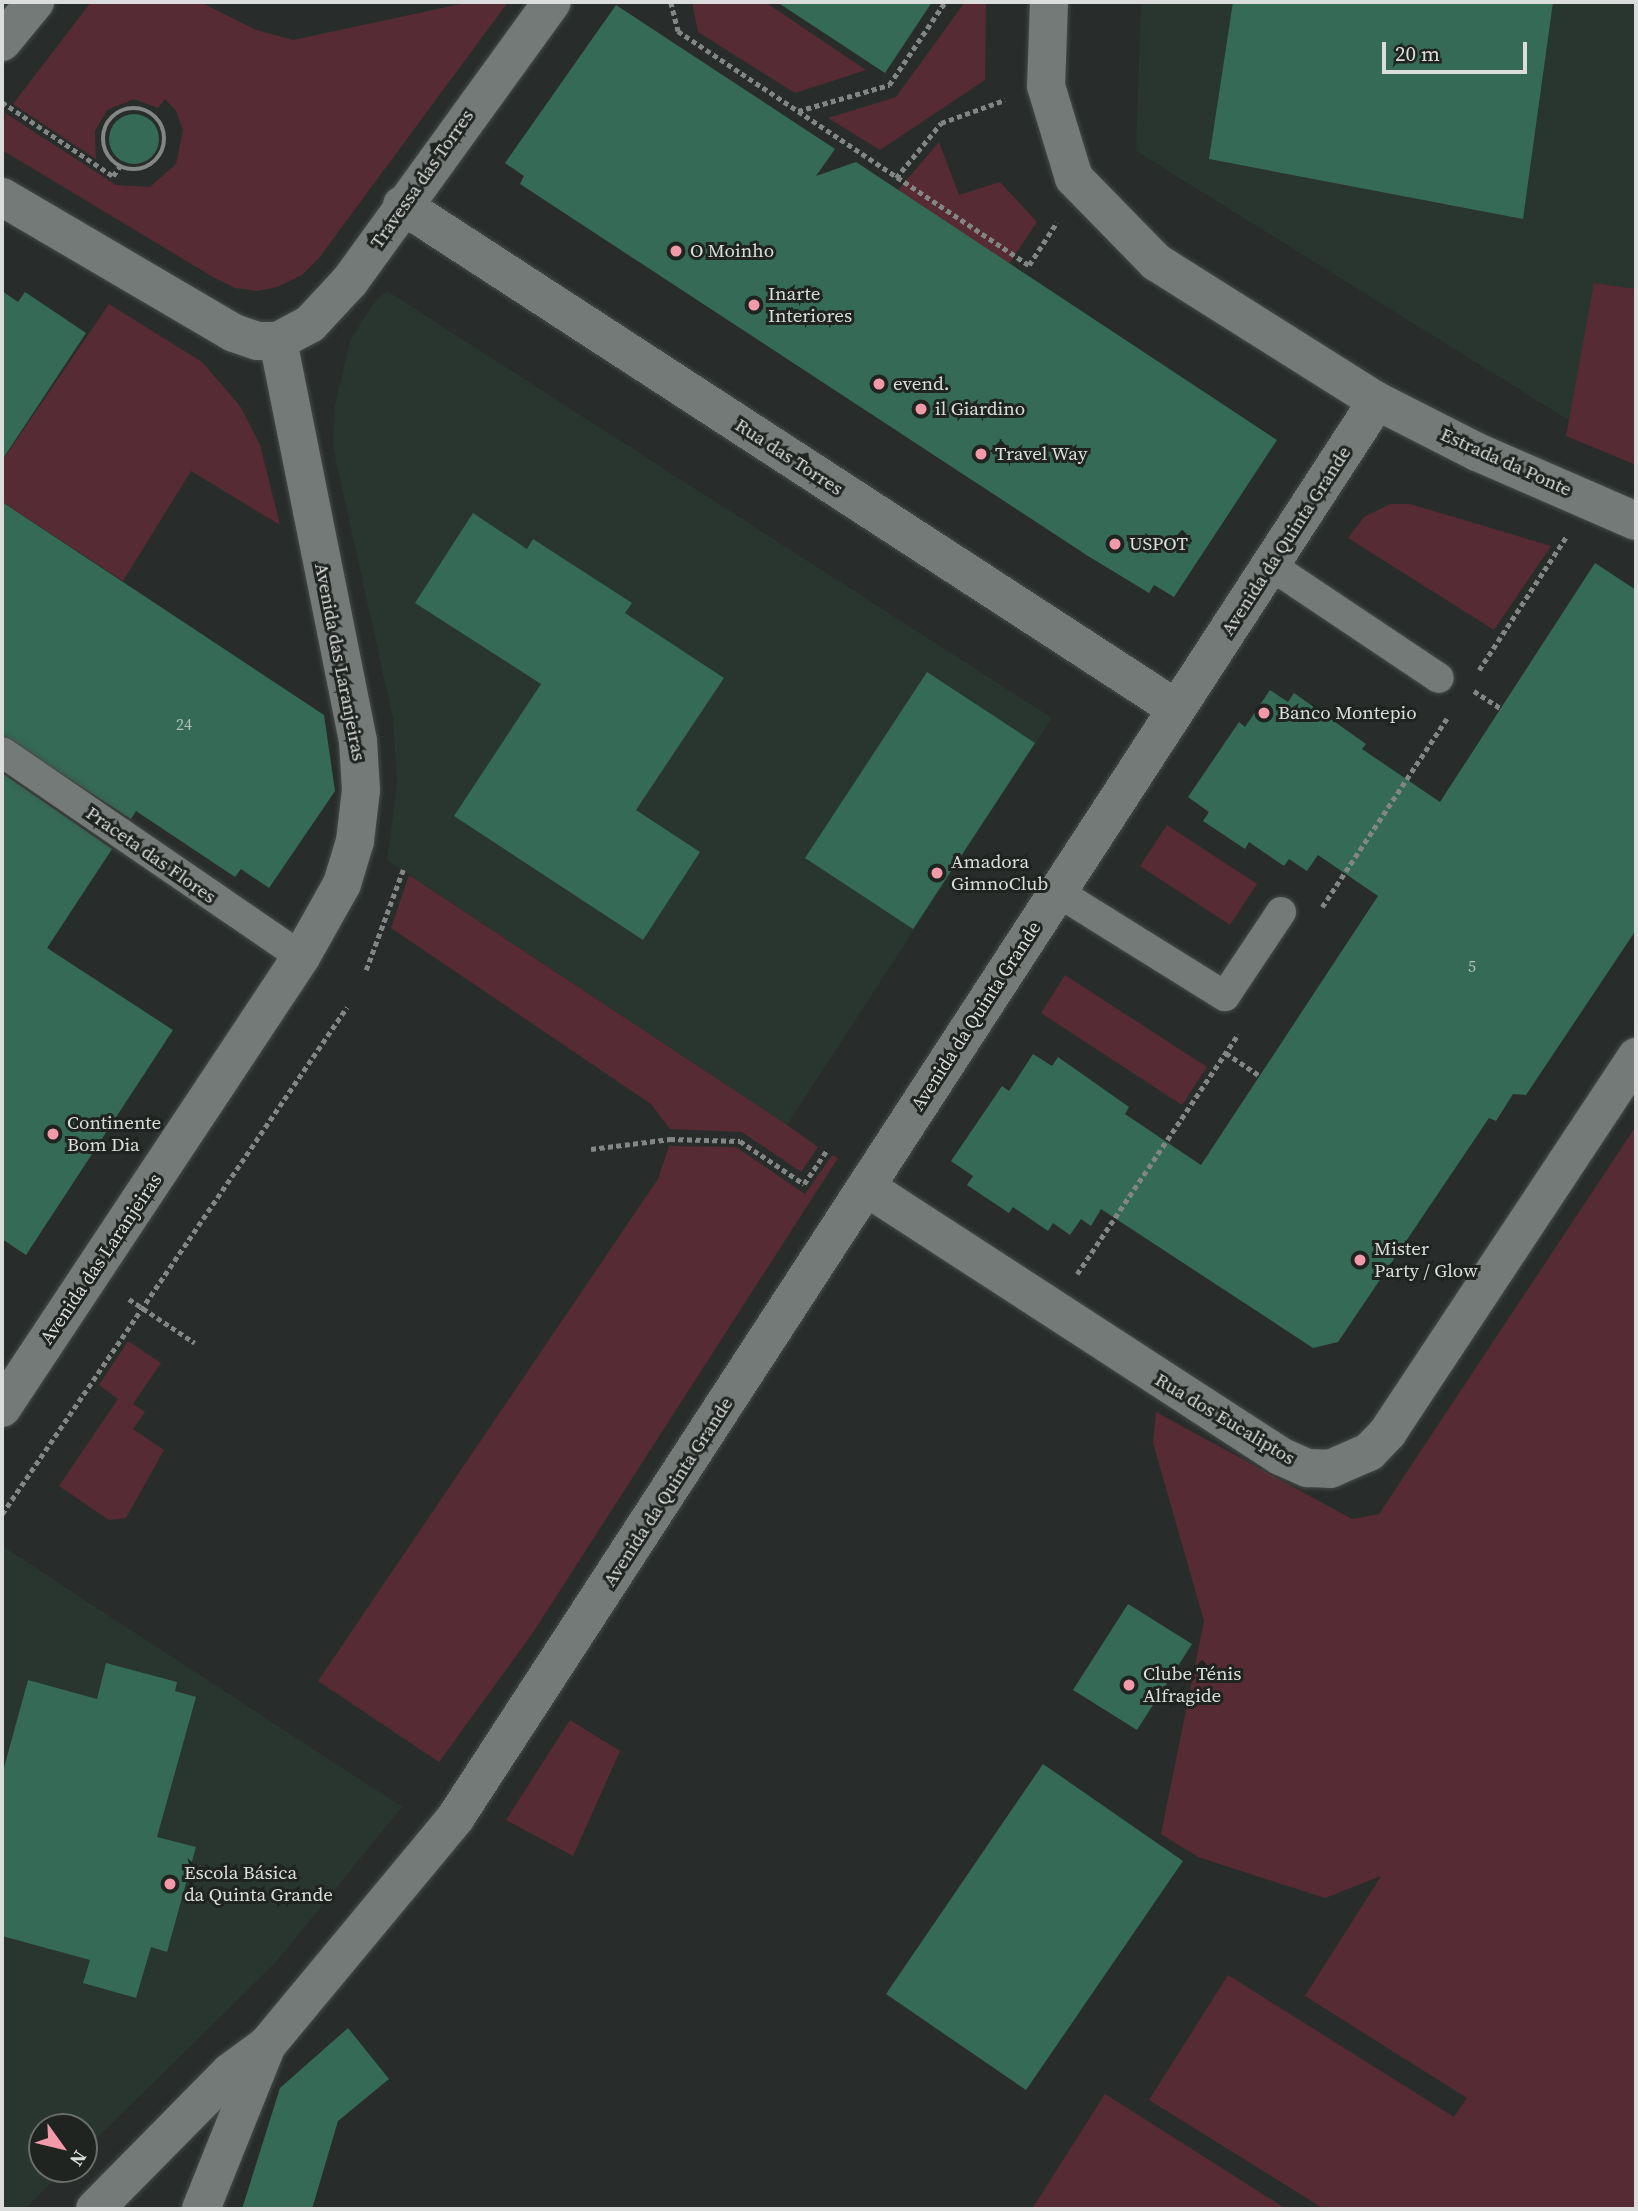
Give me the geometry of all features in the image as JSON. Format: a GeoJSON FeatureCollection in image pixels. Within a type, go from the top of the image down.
{"type":"FeatureCollection","features":[{"type":"Feature","properties":{"kind":"street"},"geometry":{"type":"LineString","coordinates":[[2,42],[35,2]]}},
{"type":"Feature","properties":{"kind":"street","name":"Travessa das Torres"},"geometry":{"type":"LineString","coordinates":[[278,341],[310,324],[329,306],[552,2]]}},
{"type":"Feature","properties":{"kind":"street"},"geometry":{"type":"LineString","coordinates":[[1049,2],[1046,86],[1074,178],[1156,262],[1377,401]]}},
{"type":"Feature","properties":{"kind":"street"},"geometry":{"type":"LineString","coordinates":[[2,197],[234,333],[257,341],[278,341]]}},
{"type":"Feature","properties":{"kind":"street","name":"Rua das Torres"},"geometry":{"type":"LineString","coordinates":[[402,205],[1177,709]]}},
{"type":"Feature","properties":{"kind":"street","name":"Avenida das Laranjeiras"},"geometry":{"type":"LineString","coordinates":[[2,1408],[301,957],[342,884],[355,841],[361,790],[358,741],[278,341]]}},
{"type":"Feature","properties":{"kind":"street","name":"Estrada da Ponte"},"geometry":{"type":"LineString","coordinates":[[1377,401],[1477,452],[1636,521]]}},
{"type":"Feature","properties":{"kind":"street","name":"Avenida da Quinta Grande"},"geometry":{"type":"LineString","coordinates":[[95,2209],[230,2072],[267,2045],[480,1782],[1056,891],[1377,401]]}},
{"type":"Feature","properties":{"kind":"street","name":"Rua dos Eucaliptos"},"geometry":{"type":"LineString","coordinates":[[866,1187],[1280,1456],[1307,1468],[1330,1469],[1369,1452],[1388,1432],[1636,1058]]}},
{"type":"Feature","properties":{"kind":"street","name":"Avenida da Quinta Grande"},"geometry":{"type":"LineString","coordinates":[[201,2209],[267,2045]]}},
{"type":"Feature","properties":{"kind":"lane"},"geometry":{"type":"LineString","coordinates":[[1270,565],[1439,678]]}},
{"type":"Feature","properties":{"kind":"lane","name":"Praceta das Flores"},"geometry":{"type":"LineString","coordinates":[[2,752],[301,957]]}},
{"type":"Feature","properties":{"kind":"lane"},"geometry":{"type":"LineString","coordinates":[[1056,891],[1225,996],[1281,912]]}},
{"type":"Feature","properties":{"kind":"path"},"geometry":{"type":"LineString","coordinates":[[671,2],[678,32],[1029,265]]}},
{"type":"Feature","properties":{"kind":"path"},"geometry":{"type":"LineString","coordinates":[[797,111],[889,85],[945,2]]}},
{"type":"Feature","properties":{"kind":"path"},"geometry":{"type":"LineString","coordinates":[[896,178],[941,123],[1046,86]]}},
{"type":"Feature","properties":{"kind":"path"},"geometry":{"type":"LineString","coordinates":[[2,102],[113,176],[120,166]]}},
{"type":"Feature","properties":{"kind":"path"},"geometry":{"type":"LineString","coordinates":[[147,111],[166,136],[160,156],[145,169],[120,166],[105,149],[105,129],[117,113],[147,111]]}},
{"type":"Feature","properties":{"kind":"path"},"geometry":{"type":"LineString","coordinates":[[1468,686],[1500,708]]}},
{"type":"Feature","properties":{"kind":"path"},"geometry":{"type":"LineString","coordinates":[[366,970],[403,870]]}},
{"type":"Feature","properties":{"kind":"path"},"geometry":{"type":"LineString","coordinates":[[2,1514],[347,1007]]}},
{"type":"Feature","properties":{"kind":"path"},"geometry":{"type":"LineString","coordinates":[[1226,1053],[1260,1076]]}},
{"type":"Feature","properties":{"kind":"path"},"geometry":{"type":"LineString","coordinates":[[591,1150],[670,1139],[740,1141],[804,1184],[827,1150]]}},
{"type":"Feature","properties":{"kind":"path"},"geometry":{"type":"LineString","coordinates":[[142,1308],[195,1343]]}},
{"type":"Feature","properties":{"kind":"shaded area"},"geometry":{"type":"Polygon","coordinates":[[[91,2],[200,2],[256,30],[293,40],[470,2],[508,2],[319,258],[302,275],[277,287],[257,291],[235,288],[213,277],[2,150],[5,113],[116,185],[150,187],[176,164],[183,130],[176,111],[165,99],[158,108],[134,99],[107,110],[95,131],[96,159],[13,104],[91,2]]]}},
{"type":"Feature","properties":{"kind":"shaded area"},"geometry":{"type":"Polygon","coordinates":[[[692,2],[765,2],[866,70],[795,93],[698,32],[692,2]]]}},
{"type":"Feature","properties":{"kind":"shaded area"},"geometry":{"type":"Polygon","coordinates":[[[965,2],[986,2],[985,80],[880,150],[828,118],[896,97],[965,2]]]}},
{"type":"Feature","properties":{"kind":"shaded area"},"geometry":{"type":"Polygon","coordinates":[[[1141,2],[1636,2],[1636,462],[1136,151],[1141,2]]]}},
{"type":"Feature","properties":{"kind":"shaded area"},"geometry":{"type":"Polygon","coordinates":[[[939,142],[959,195],[1000,182],[1037,222],[1009,264],[898,190],[939,142]]]}},
{"type":"Feature","properties":{"kind":"shaded area"},"geometry":{"type":"Polygon","coordinates":[[[1594,283],[1636,289],[1636,465],[1566,436],[1594,283]]]}},
{"type":"Feature","properties":{"kind":"shaded area"},"geometry":{"type":"Polygon","coordinates":[[[387,291],[1052,718],[787,1125],[387,860],[397,785],[393,719],[333,447],[335,405],[350,341],[375,301],[387,291]]]}},
{"type":"Feature","properties":{"kind":"shaded area"},"geometry":{"type":"Polygon","coordinates":[[[109,304],[202,362],[240,406],[260,445],[280,525],[191,471],[123,581],[2,502],[2,461],[109,304]]]}},
{"type":"Feature","properties":{"kind":"shaded area"},"geometry":{"type":"Polygon","coordinates":[[[1390,504],[1410,504],[1551,546],[1494,630],[1348,538],[1364,517],[1390,504]]]}},
{"type":"Feature","properties":{"kind":"shaded area"},"geometry":{"type":"Polygon","coordinates":[[[1167,825],[1257,884],[1230,925],[1140,866],[1167,825]]]}},
{"type":"Feature","properties":{"kind":"shaded area"},"geometry":{"type":"Polygon","coordinates":[[[409,875],[818,1147],[801,1172],[742,1132],[670,1129],[651,1104],[391,928],[409,875]]]}},
{"type":"Feature","properties":{"kind":"shaded area"},"geometry":{"type":"Polygon","coordinates":[[[1065,975],[1207,1067],[1182,1105],[1041,1013],[1065,975]]]}},
{"type":"Feature","properties":{"kind":"shaded area"},"geometry":{"type":"Polygon","coordinates":[[[1636,1126],[1636,2209],[1324,2209],[1149,2100],[1228,1975],[1454,2117],[1467,2098],[1305,1996],[1381,1876],[1325,1898],[1198,1857],[1161,1834],[1204,1621],[1153,1443],[1156,1412],[1352,1519],[1379,1514],[1636,1126]]]}},
{"type":"Feature","properties":{"kind":"shaded area"},"geometry":{"type":"Polygon","coordinates":[[[669,1146],[736,1147],[805,1194],[832,1155],[838,1158],[532,1634],[439,1762],[318,1681],[658,1179],[669,1146]]]}},
{"type":"Feature","properties":{"kind":"shaded area"},"geometry":{"type":"Polygon","coordinates":[[[128,1341],[161,1363],[133,1404],[145,1412],[133,1429],[164,1450],[126,1518],[109,1520],[59,1486],[118,1399],[99,1385],[128,1341]]]}},
{"type":"Feature","properties":{"kind":"shaded area","name":"Escola Básica da Quinta Grande"},"geometry":{"type":"Polygon","coordinates":[[[2,1546],[402,1807],[276,1962],[98,2137],[98,2113],[28,2113],[28,2183],[51,2183],[25,2209],[2,2209],[2,1546]]]}},
{"type":"Feature","properties":{"kind":"shaded area"},"geometry":{"type":"Polygon","coordinates":[[[570,1720],[620,1751],[573,1856],[506,1820],[570,1720]]]}},
{"type":"Feature","properties":{"kind":"shaded area"},"geometry":{"type":"Polygon","coordinates":[[[1105,2094],[1286,2209],[1032,2209],[1105,2094]]]}},
{"type":"Feature","properties":{"kind":"building"},"geometry":{"type":"Polygon","coordinates":[[[777,2],[932,2],[885,73],[777,2]]]}},
{"type":"Feature","properties":{"kind":"building"},"geometry":{"type":"Polygon","coordinates":[[[1233,2],[1553,2],[1523,219],[1209,159],[1233,2]]]}},
{"type":"Feature","properties":{"kind":"building"},"geometry":{"type":"Polygon","coordinates":[[[616,5],[835,149],[816,176],[856,162],[1277,440],[1174,597],[1154,585],[1149,593],[1088,556],[520,184],[524,176],[505,163],[616,5]]]}},
{"type":"Feature","properties":{"kind":"building"},"geometry":{"type":"Polygon","coordinates":[[[134,114],[152,121],[159,139],[152,157],[134,164],[116,157],[109,139],[116,121],[134,114]]]}},
{"type":"Feature","properties":{"kind":"building"},"geometry":{"type":"Polygon","coordinates":[[[2,291],[18,302],[25,292],[86,333],[2,460],[2,291]]]}},
{"type":"Feature","properties":{"kind":"building"},"geometry":{"type":"Polygon","coordinates":[[[2,502],[324,715],[335,791],[269,888],[241,869],[235,877],[136,811],[131,819],[2,735],[2,502]]]}},
{"type":"Feature","properties":{"kind":"building"},"geometry":{"type":"Polygon","coordinates":[[[473,513],[527,549],[533,539],[632,603],[625,613],[724,678],[636,810],[700,852],[643,940],[454,816],[541,684],[415,603],[473,513]]]}},
{"type":"Feature","properties":{"kind":"building"},"geometry":{"type":"Polygon","coordinates":[[[1595,563],[1636,590],[1636,930],[1526,1095],[1513,1094],[1496,1121],[1489,1118],[1338,1342],[1313,1348],[1101,1209],[1091,1226],[1081,1219],[1070,1235],[1053,1223],[1048,1231],[1013,1207],[1009,1213],[967,1185],[973,1176],[951,1161],[1002,1086],[1009,1091],[1033,1054],[1052,1066],[1058,1057],[1129,1107],[1125,1114],[1201,1165],[1378,896],[1318,855],[1307,871],[1289,859],[1284,866],[1249,842],[1245,849],[1203,821],[1209,812],[1188,797],[1239,722],[1245,727],[1270,690],[1288,702],[1294,693],[1366,744],[1362,749],[1440,802],[1595,563]]]}},
{"type":"Feature","properties":{"kind":"building"},"geometry":{"type":"Polygon","coordinates":[[[927,672],[1035,743],[913,929],[805,858],[927,672]]]}},
{"type":"Feature","properties":{"kind":"building","name":"Continente Bom Dia"},"geometry":{"type":"Polygon","coordinates":[[[2,773],[112,849],[47,948],[173,1030],[26,1255],[2,1239],[2,773]]]}},
{"type":"Feature","properties":{"kind":"building"},"geometry":{"type":"Polygon","coordinates":[[[1128,1604],[1192,1644],[1137,1730],[1073,1690],[1128,1604]]]}},
{"type":"Feature","properties":{"kind":"building"},"geometry":{"type":"Polygon","coordinates":[[[106,1663],[177,1682],[175,1691],[196,1697],[157,1837],[196,1847],[167,1952],[151,1947],[136,1998],[83,1983],[90,1960],[2,1936],[2,1775],[28,1680],[97,1699],[106,1663]]]}},
{"type":"Feature","properties":{"kind":"building"},"geometry":{"type":"Polygon","coordinates":[[[1043,1764],[1183,1861],[1026,2090],[886,1994],[1043,1764]]]}},
{"type":"Feature","properties":{"kind":"building"},"geometry":{"type":"Polygon","coordinates":[[[348,2028],[389,2079],[338,2121],[312,2209],[242,2209],[280,2088],[348,2028]]]}},
{"type":"Feature","properties":{"kind":"place","name":"O Moinho"},"geometry":{"type":"Point","coordinates":[676,251]}},
{"type":"Feature","properties":{"kind":"place","name":"Inarte Interiores"},"geometry":{"type":"Point","coordinates":[754,305]}},
{"type":"Feature","properties":{"kind":"place","name":"evend."},"geometry":{"type":"Point","coordinates":[879,384]}},
{"type":"Feature","properties":{"kind":"place","name":"il Giardino"},"geometry":{"type":"Point","coordinates":[921,409]}},
{"type":"Feature","properties":{"kind":"place","name":"Travel Way"},"geometry":{"type":"Point","coordinates":[981,454]}},
{"type":"Feature","properties":{"kind":"place","name":"USPOT"},"geometry":{"type":"Point","coordinates":[1115,544]}},
{"type":"Feature","properties":{"kind":"place","name":"Banco Montepio"},"geometry":{"type":"Point","coordinates":[1264,713]}},
{"type":"Feature","properties":{"kind":"place","name":"Amadora GimnoClub"},"geometry":{"type":"Point","coordinates":[937,873]}},
{"type":"Feature","properties":{"kind":"place","name":"Continente Bom Dia"},"geometry":{"type":"Point","coordinates":[53,1134]}},
{"type":"Feature","properties":{"kind":"place","name":"Mister Party / Glow"},"geometry":{"type":"Point","coordinates":[1360,1260]}},
{"type":"Feature","properties":{"kind":"place","name":"Clube Ténis Alfragide"},"geometry":{"type":"Point","coordinates":[1129,1685]}},
{"type":"Feature","properties":{"kind":"place","name":"Escola Básica da Quinta Grande"},"geometry":{"type":"Point","coordinates":[170,1884]}}]}
